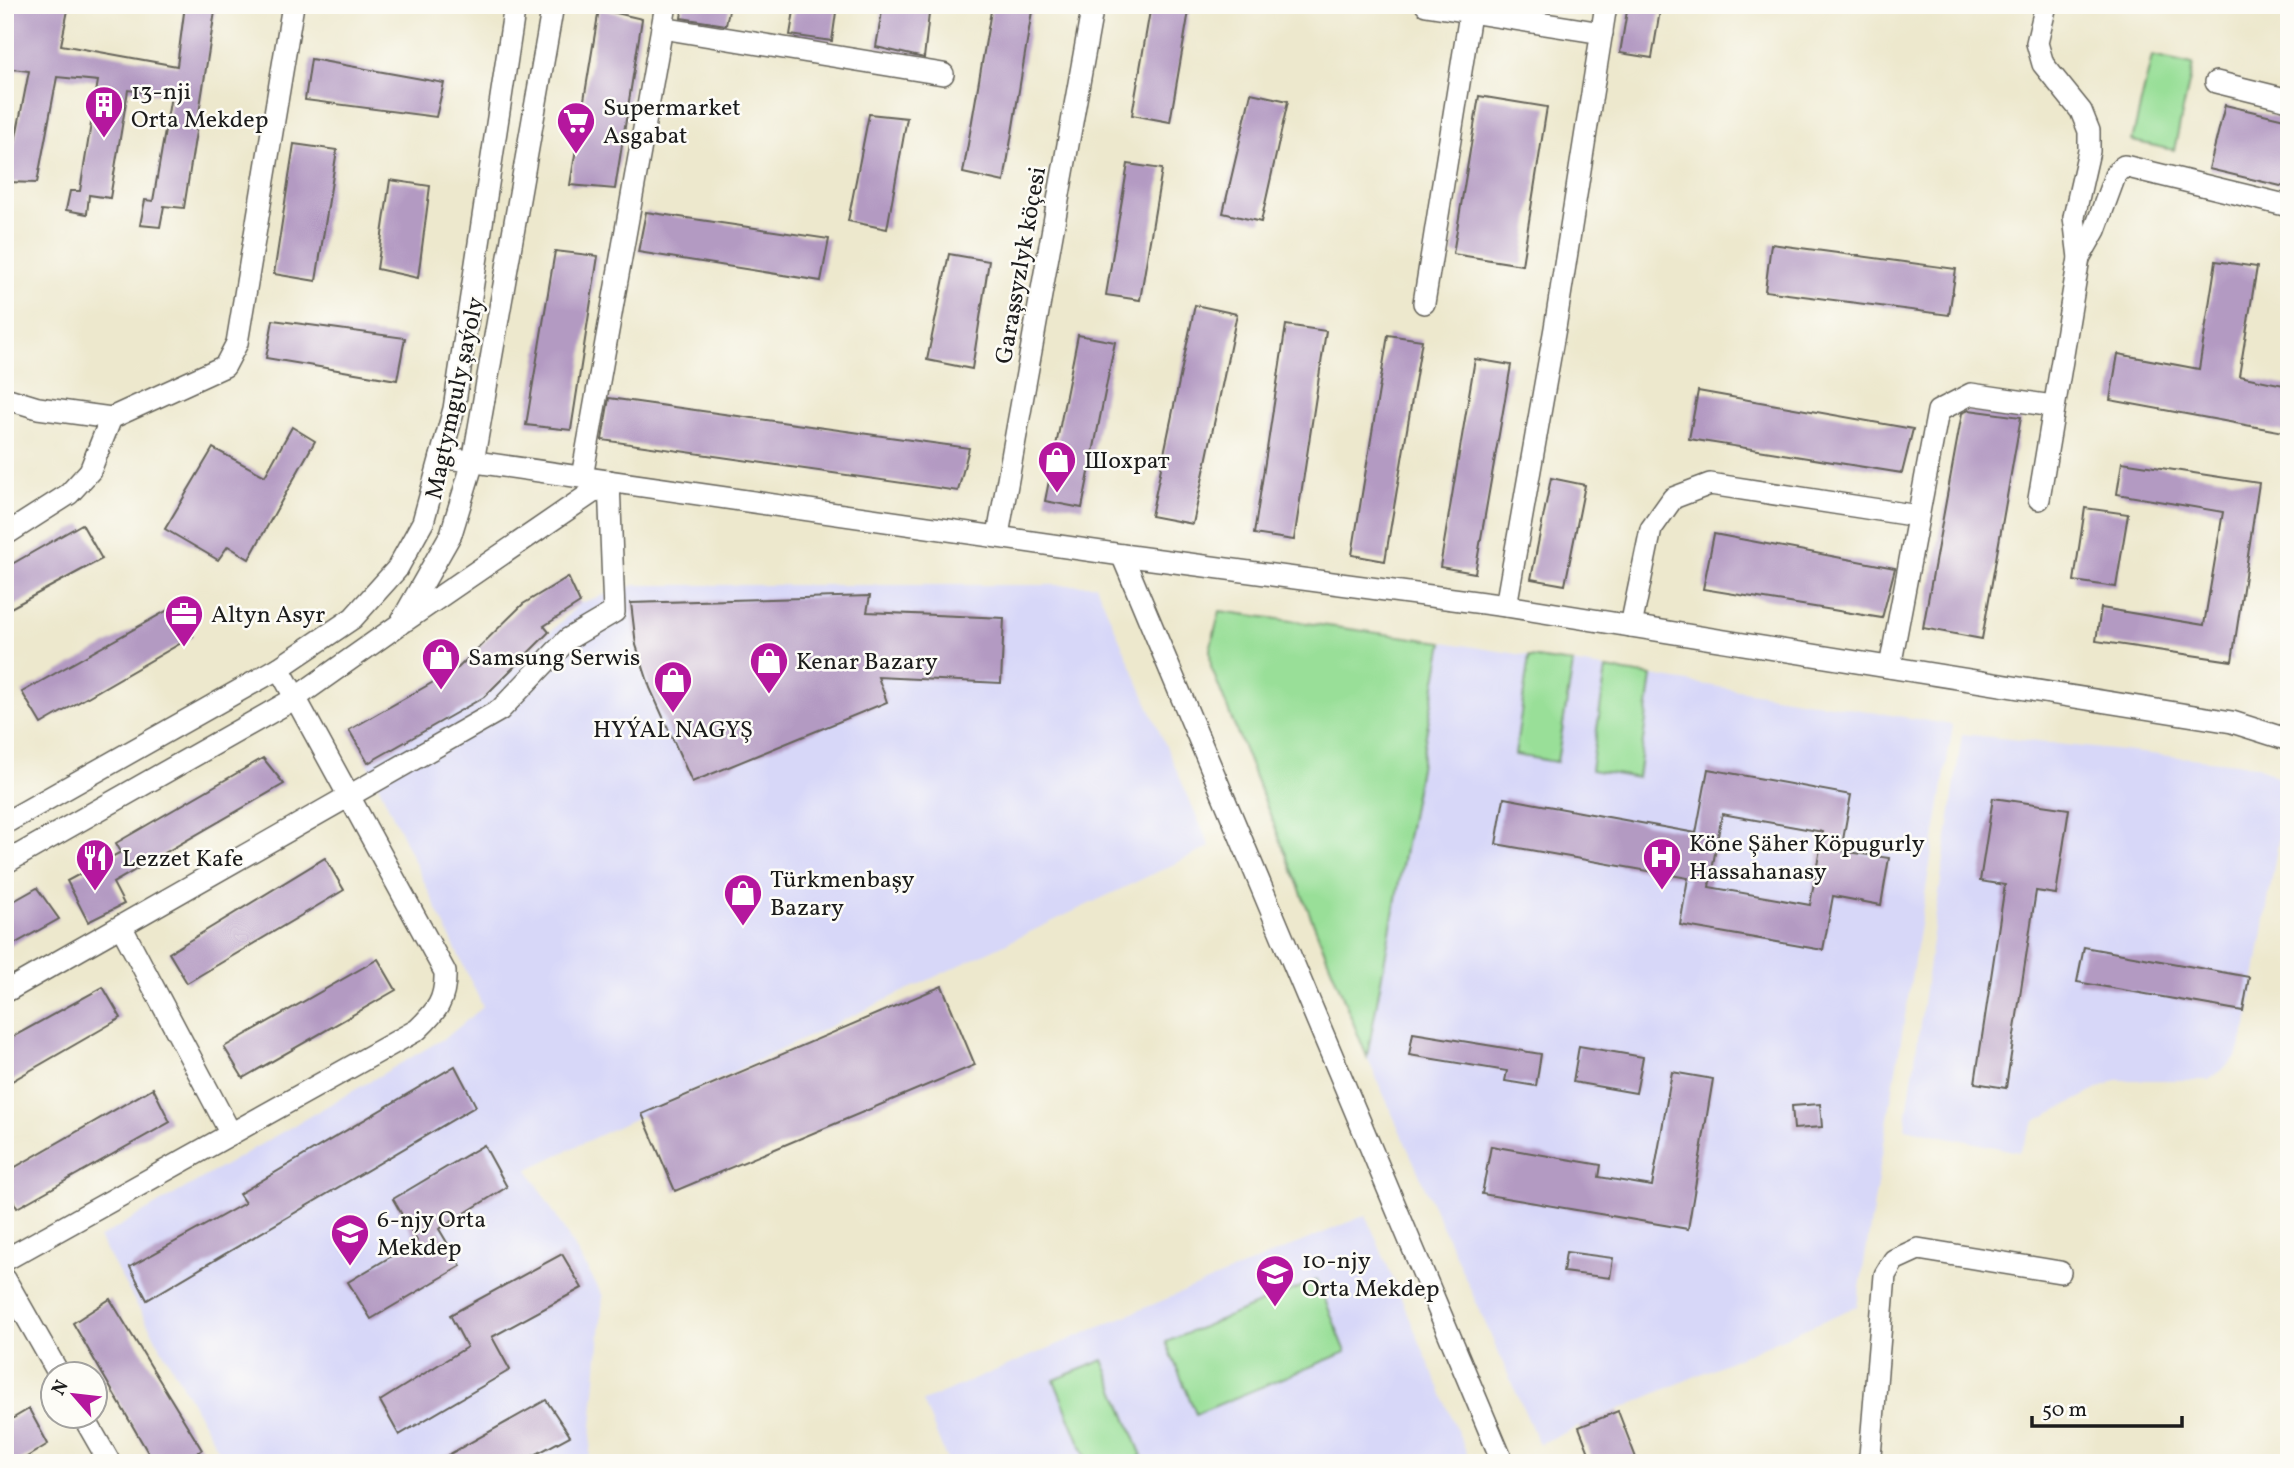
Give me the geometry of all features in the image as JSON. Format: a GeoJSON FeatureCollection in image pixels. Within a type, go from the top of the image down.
{"type":"FeatureCollection","features":[{"type":"Feature","properties":{"kind":"street"},"geometry":{"type":"LineString","coordinates":[[5,398],[38,408],[111,418],[225,366],[237,343],[293,5]]}},
{"type":"Feature","properties":{"kind":"street","name":"Magtymguly şaýoly"},"geometry":{"type":"LineString","coordinates":[[5,823],[279,668],[353,618],[397,569],[423,522],[454,409],[515,5]]}},
{"type":"Feature","properties":{"kind":"street","name":"Magtymguly şaýoly"},"geometry":{"type":"LineString","coordinates":[[5,863],[294,699],[400,624],[451,534],[473,462],[552,5]]}},
{"type":"Feature","properties":{"kind":"street"},"geometry":{"type":"LineString","coordinates":[[582,477],[666,5]]}},
{"type":"Feature","properties":{"kind":"street","name":"Garaşsyzlyk köçesi"},"geometry":{"type":"LineString","coordinates":[[998,535],[1093,5]]}},
{"type":"Feature","properties":{"kind":"street"},"geometry":{"type":"LineString","coordinates":[[1426,5],[1602,33]]}},
{"type":"Feature","properties":{"kind":"street"},"geometry":{"type":"LineString","coordinates":[[1506,606],[1606,5]]}},
{"type":"Feature","properties":{"kind":"street"},"geometry":{"type":"LineString","coordinates":[[2039,499],[2079,258],[2074,217],[2089,151],[2089,131],[2081,111],[2043,64],[2038,43],[2046,5]]}},
{"type":"Feature","properties":{"kind":"street"},"geometry":{"type":"LineString","coordinates":[[1424,303],[1470,14]]}},
{"type":"Feature","properties":{"kind":"street"},"geometry":{"type":"LineString","coordinates":[[662,28],[943,74]]}},
{"type":"Feature","properties":{"kind":"street"},"geometry":{"type":"LineString","coordinates":[[2216,82],[2289,100]]}},
{"type":"Feature","properties":{"kind":"street"},"geometry":{"type":"LineString","coordinates":[[2079,258],[2095,230],[2116,173],[2124,166],[2289,205]]}},
{"type":"Feature","properties":{"kind":"street"},"geometry":{"type":"LineString","coordinates":[[1890,667],[1938,411],[1971,394],[2053,406]]}},
{"type":"Feature","properties":{"kind":"street"},"geometry":{"type":"LineString","coordinates":[[5,535],[69,494],[90,471],[111,418]]}},
{"type":"Feature","properties":{"kind":"street"},"geometry":{"type":"LineString","coordinates":[[441,457],[998,535],[1122,555],[1506,606],[2232,723],[2289,740]]}},
{"type":"Feature","properties":{"kind":"street"},"geometry":{"type":"LineString","coordinates":[[400,624],[488,561],[609,481]]}},
{"type":"Feature","properties":{"kind":"street"},"geometry":{"type":"LineString","coordinates":[[5,992],[122,928],[500,710],[568,639],[614,612],[609,481]]}},
{"type":"Feature","properties":{"kind":"street"},"geometry":{"type":"LineString","coordinates":[[1631,626],[1651,529],[1673,498],[1710,484],[1918,516]]}},
{"type":"Feature","properties":{"kind":"street"},"geometry":{"type":"LineString","coordinates":[[1122,555],[1503,1463]]}},
{"type":"Feature","properties":{"kind":"street"},"geometry":{"type":"LineString","coordinates":[[5,1260],[417,1030],[436,1013],[446,994],[445,972],[279,668]]}},
{"type":"Feature","properties":{"kind":"street"},"geometry":{"type":"LineString","coordinates":[[122,928],[231,1134]]}},
{"type":"Feature","properties":{"kind":"street"},"geometry":{"type":"LineString","coordinates":[[1866,1463],[1870,1456],[1885,1275],[1894,1260],[1918,1249],[2060,1272]]}},
{"type":"Feature","properties":{"kind":"street"},"geometry":{"type":"LineString","coordinates":[[5,1279],[51,1360]]}},
{"type":"Feature","properties":{"kind":"street"},"geometry":{"type":"LineString","coordinates":[[91,1430],[110,1463]]}},
{"type":"Feature","properties":{"kind":"shaded area","name":"Türkmenbaşy Bazary"},"geometry":{"type":"Polygon","coordinates":[[[635,585],[1096,585],[1210,847],[528,1169],[603,1296],[589,1463],[226,1463],[99,1238],[448,1036],[483,1007],[368,763],[485,696],[580,603],[635,585]]]}},
{"type":"Feature","properties":{"kind":"shaded area","name":"Köne Şäher Köpugurly Hassahanasy"},"geometry":{"type":"Polygon","coordinates":[[[1443,642],[1953,725],[1857,1306],[1539,1444],[1367,1057],[1443,642]]]}},
{"type":"Feature","properties":{"kind":"shaded area"},"geometry":{"type":"Polygon","coordinates":[[[1962,734],[2256,765],[2288,783],[2247,1026],[2237,1057],[2209,1080],[2116,1080],[2035,1121],[2019,1152],[1905,1128],[1962,734]]]}},
{"type":"Feature","properties":{"kind":"shaded area","name":"10-njy Orta Mekdep"},"geometry":{"type":"Polygon","coordinates":[[[1366,1215],[1471,1463],[948,1463],[923,1401],[1366,1215]]]}},
{"type":"Feature","properties":{"kind":"green space"},"geometry":{"type":"Polygon","coordinates":[[[2152,56],[2193,65],[2174,150],[2132,141],[2152,56]]]}},
{"type":"Feature","properties":{"kind":"green space"},"geometry":{"type":"Polygon","coordinates":[[[1220,611],[1443,642],[1367,1057],[1211,667],[1210,649],[1220,611]]]}},
{"type":"Feature","properties":{"kind":"green space"},"geometry":{"type":"Polygon","coordinates":[[[1529,657],[1573,663],[1557,762],[1515,755],[1529,657]]]}},
{"type":"Feature","properties":{"kind":"green space"},"geometry":{"type":"Polygon","coordinates":[[[1606,669],[1652,676],[1638,778],[1591,770],[1606,669]]]}},
{"type":"Feature","properties":{"kind":"green space"},"geometry":{"type":"Polygon","coordinates":[[[1317,1280],[1346,1352],[1196,1414],[1166,1342],[1317,1280]]]}},
{"type":"Feature","properties":{"kind":"green space"},"geometry":{"type":"Polygon","coordinates":[[[1103,1360],[1142,1456],[1126,1463],[1088,1463],[1054,1380],[1103,1360]]]}},
{"type":"Feature","properties":{"kind":"building","name":"13-nji Orta Mekdep"},"geometry":{"type":"Polygon","coordinates":[[[5,5],[69,5],[61,45],[177,66],[185,5],[216,5],[184,208],[164,206],[160,227],[140,225],[145,200],[153,201],[171,96],[128,90],[110,198],[89,195],[87,214],[66,210],[70,191],[80,191],[98,81],[57,77],[37,183],[7,182],[29,71],[5,68],[5,5]]]}},
{"type":"Feature","properties":{"kind":"building"},"geometry":{"type":"Polygon","coordinates":[[[683,5],[730,5],[726,25],[681,18],[683,5]]]}},
{"type":"Feature","properties":{"kind":"building"},"geometry":{"type":"Polygon","coordinates":[[[795,5],[837,5],[832,41],[790,35],[795,5]]]}},
{"type":"Feature","properties":{"kind":"building"},"geometry":{"type":"Polygon","coordinates":[[[883,5],[930,5],[924,58],[876,47],[883,5]]]}},
{"type":"Feature","properties":{"kind":"building"},"geometry":{"type":"Polygon","coordinates":[[[992,5],[1033,5],[1004,182],[963,173],[992,5]]]}},
{"type":"Feature","properties":{"kind":"building"},"geometry":{"type":"Polygon","coordinates":[[[1151,5],[1190,5],[1170,122],[1132,115],[1151,5]]]}},
{"type":"Feature","properties":{"kind":"building"},"geometry":{"type":"Polygon","coordinates":[[[1628,5],[1661,5],[1652,58],[1620,53],[1628,5]]]}},
{"type":"Feature","properties":{"kind":"building"},"geometry":{"type":"Polygon","coordinates":[[[599,9],[642,19],[615,189],[570,185],[599,9]]]}},
{"type":"Feature","properties":{"kind":"building"},"geometry":{"type":"Polygon","coordinates":[[[311,59],[444,83],[436,117],[305,100],[311,59]]]}},
{"type":"Feature","properties":{"kind":"building"},"geometry":{"type":"Polygon","coordinates":[[[1251,93],[1288,101],[1261,222],[1223,213],[1251,93]]]}},
{"type":"Feature","properties":{"kind":"building"},"geometry":{"type":"Polygon","coordinates":[[[1479,96],[1547,107],[1522,265],[1453,254],[1479,96]]]}},
{"type":"Feature","properties":{"kind":"building"},"geometry":{"type":"Polygon","coordinates":[[[2225,105],[2289,120],[2289,188],[2209,169],[2225,105]]]}},
{"type":"Feature","properties":{"kind":"building"},"geometry":{"type":"Polygon","coordinates":[[[869,114],[907,118],[887,229],[848,221],[869,114]]]}},
{"type":"Feature","properties":{"kind":"building"},"geometry":{"type":"Polygon","coordinates":[[[294,144],[337,150],[316,281],[274,274],[294,144]]]}},
{"type":"Feature","properties":{"kind":"building"},"geometry":{"type":"Polygon","coordinates":[[[1128,164],[1162,169],[1140,300],[1106,295],[1128,164]]]}},
{"type":"Feature","properties":{"kind":"building"},"geometry":{"type":"Polygon","coordinates":[[[390,180],[430,186],[418,278],[377,269],[390,180]]]}},
{"type":"Feature","properties":{"kind":"building"},"geometry":{"type":"Polygon","coordinates":[[[646,212],[829,239],[821,281],[638,252],[646,212]]]}},
{"type":"Feature","properties":{"kind":"building"},"geometry":{"type":"Polygon","coordinates":[[[1771,244],[1956,269],[1949,315],[1765,291],[1771,244]]]}},
{"type":"Feature","properties":{"kind":"building"},"geometry":{"type":"Polygon","coordinates":[[[555,251],[598,256],[571,430],[526,425],[555,251]]]}},
{"type":"Feature","properties":{"kind":"building"},"geometry":{"type":"Polygon","coordinates":[[[949,254],[989,261],[972,369],[927,360],[949,254]]]}},
{"type":"Feature","properties":{"kind":"building"},"geometry":{"type":"Polygon","coordinates":[[[2216,261],[2257,267],[2239,376],[2289,386],[2289,433],[2110,400],[2118,354],[2199,369],[2216,261]]]}},
{"type":"Feature","properties":{"kind":"building"},"geometry":{"type":"Polygon","coordinates":[[[1195,305],[1237,314],[1193,524],[1151,516],[1195,305]]]}},
{"type":"Feature","properties":{"kind":"building"},"geometry":{"type":"Polygon","coordinates":[[[273,320],[405,338],[397,380],[266,358],[273,320]]]}},
{"type":"Feature","properties":{"kind":"building"},"geometry":{"type":"Polygon","coordinates":[[[1286,325],[1326,331],[1294,540],[1254,534],[1286,325]]]}},
{"type":"Feature","properties":{"kind":"building"},"geometry":{"type":"Polygon","coordinates":[[[1078,335],[1115,342],[1082,508],[1045,501],[1078,335]]]}},
{"type":"Feature","properties":{"kind":"building"},"geometry":{"type":"Polygon","coordinates":[[[1388,335],[1422,340],[1385,561],[1352,555],[1388,335]]]}},
{"type":"Feature","properties":{"kind":"building"},"geometry":{"type":"Polygon","coordinates":[[[1475,359],[1511,365],[1475,573],[1440,567],[1475,359]]]}},
{"type":"Feature","properties":{"kind":"building"},"geometry":{"type":"Polygon","coordinates":[[[1698,391],[1913,429],[1902,473],[1689,439],[1698,391]]]}},
{"type":"Feature","properties":{"kind":"building"},"geometry":{"type":"Polygon","coordinates":[[[609,398],[969,448],[958,491],[602,440],[609,398]]]}},
{"type":"Feature","properties":{"kind":"building"},"geometry":{"type":"Polygon","coordinates":[[[1969,410],[2021,417],[1982,639],[1923,628],[1962,413],[1969,410]]]}},
{"type":"Feature","properties":{"kind":"building"},"geometry":{"type":"Polygon","coordinates":[[[292,427],[315,441],[249,559],[228,546],[218,560],[165,529],[213,448],[265,476],[292,427]]]}},
{"type":"Feature","properties":{"kind":"building"},"geometry":{"type":"Polygon","coordinates":[[[2122,462],[2259,483],[2232,661],[2096,641],[2101,608],[2204,625],[2223,512],[2117,494],[2122,462]]]}},
{"type":"Feature","properties":{"kind":"building"},"geometry":{"type":"Polygon","coordinates":[[[1551,478],[1585,485],[1565,585],[1531,579],[1551,478]]]}},
{"type":"Feature","properties":{"kind":"building"},"geometry":{"type":"Polygon","coordinates":[[[2085,508],[2128,514],[2116,587],[2074,581],[2085,508]]]}},
{"type":"Feature","properties":{"kind":"building"},"geometry":{"type":"Polygon","coordinates":[[[82,524],[102,559],[5,611],[5,568],[82,524]]]}},
{"type":"Feature","properties":{"kind":"building"},"geometry":{"type":"Polygon","coordinates":[[[1714,534],[1895,568],[1882,618],[1703,589],[1714,534]]]}},
{"type":"Feature","properties":{"kind":"building"},"geometry":{"type":"Polygon","coordinates":[[[568,577],[580,603],[544,626],[549,632],[484,697],[368,763],[349,730],[458,668],[523,604],[568,577]]]}},
{"type":"Feature","properties":{"kind":"building","name":"Kenar Bazary"},"geometry":{"type":"Polygon","coordinates":[[[870,596],[867,612],[1004,618],[1001,683],[878,677],[887,702],[692,782],[650,688],[636,645],[631,603],[870,596]]]}},
{"type":"Feature","properties":{"kind":"building"},"geometry":{"type":"Polygon","coordinates":[[[177,605],[193,636],[41,724],[22,692],[177,605]]]}},
{"type":"Feature","properties":{"kind":"building"},"geometry":{"type":"Polygon","coordinates":[[[263,758],[284,784],[113,883],[124,904],[88,922],[67,881],[121,852],[116,843],[263,758]]]}},
{"type":"Feature","properties":{"kind":"building"},"geometry":{"type":"Polygon","coordinates":[[[1708,769],[1851,795],[1841,851],[1889,858],[1881,905],[1833,896],[1823,950],[1680,925],[1688,878],[1496,844],[1504,798],[1696,833],[1708,769]],[[1722,814],[1709,887],[1810,905],[1823,832],[1722,814]]]}},
{"type":"Feature","properties":{"kind":"building"},"geometry":{"type":"Polygon","coordinates":[[[1993,798],[2069,809],[2056,894],[2036,891],[2006,1088],[1975,1083],[2005,885],[1980,881],[1993,798]]]}},
{"type":"Feature","properties":{"kind":"building"},"geometry":{"type":"Polygon","coordinates":[[[325,858],[344,890],[187,983],[169,953],[325,858]]]}},
{"type":"Feature","properties":{"kind":"building"},"geometry":{"type":"Polygon","coordinates":[[[37,888],[59,919],[5,949],[5,906],[37,888]]]}},
{"type":"Feature","properties":{"kind":"building"},"geometry":{"type":"Polygon","coordinates":[[[2084,947],[2249,977],[2243,1011],[2077,982],[2084,947]]]}},
{"type":"Feature","properties":{"kind":"building"},"geometry":{"type":"Polygon","coordinates":[[[378,959],[396,990],[243,1078],[224,1047],[378,959]]]}},
{"type":"Feature","properties":{"kind":"building"},"geometry":{"type":"Polygon","coordinates":[[[942,986],[975,1065],[675,1191],[642,1114],[942,986]]]}},
{"type":"Feature","properties":{"kind":"building"},"geometry":{"type":"Polygon","coordinates":[[[103,987],[121,1018],[5,1085],[5,1041],[103,987]]]}},
{"type":"Feature","properties":{"kind":"building"},"geometry":{"type":"Polygon","coordinates":[[[1413,1033],[1541,1054],[1536,1086],[1505,1081],[1507,1071],[1409,1055],[1413,1033]]]}},
{"type":"Feature","properties":{"kind":"building"},"geometry":{"type":"Polygon","coordinates":[[[1579,1046],[1643,1057],[1636,1093],[1573,1082],[1579,1046]]]}},
{"type":"Feature","properties":{"kind":"building"},"geometry":{"type":"Polygon","coordinates":[[[455,1066],[476,1106],[147,1300],[130,1267],[245,1203],[239,1194],[455,1066]]]}},
{"type":"Feature","properties":{"kind":"building"},"geometry":{"type":"Polygon","coordinates":[[[1672,1072],[1713,1079],[1688,1229],[1482,1194],[1491,1146],[1601,1165],[1599,1177],[1652,1186],[1672,1072]]]}},
{"type":"Feature","properties":{"kind":"building"},"geometry":{"type":"Polygon","coordinates":[[[153,1088],[170,1122],[17,1208],[5,1186],[5,1173],[153,1088]]]}},
{"type":"Feature","properties":{"kind":"building"},"geometry":{"type":"Polygon","coordinates":[[[1820,1104],[1822,1127],[1794,1129],[1792,1106],[1820,1104]]]}},
{"type":"Feature","properties":{"kind":"building"},"geometry":{"type":"Polygon","coordinates":[[[484,1145],[507,1187],[439,1229],[461,1266],[371,1319],[348,1282],[417,1241],[393,1199],[484,1145]]]}},
{"type":"Feature","properties":{"kind":"building"},"geometry":{"type":"Polygon","coordinates":[[[1566,1252],[1613,1258],[1610,1278],[1563,1272],[1566,1252]]]}},
{"type":"Feature","properties":{"kind":"building"},"geometry":{"type":"Polygon","coordinates":[[[562,1254],[582,1288],[492,1337],[510,1370],[399,1435],[380,1401],[467,1347],[450,1315],[562,1254]]]}},
{"type":"Feature","properties":{"kind":"building"},"geometry":{"type":"Polygon","coordinates":[[[110,1299],[202,1450],[182,1463],[154,1463],[108,1383],[108,1360],[94,1360],[73,1323],[110,1299]]]}},
{"type":"Feature","properties":{"kind":"building"},"geometry":{"type":"Polygon","coordinates":[[[546,1400],[570,1436],[520,1463],[434,1463],[546,1400]]]}},
{"type":"Feature","properties":{"kind":"building"},"geometry":{"type":"Polygon","coordinates":[[[29,1409],[38,1430],[48,1444],[17,1463],[5,1463],[5,1423],[29,1409]]]}},
{"type":"Feature","properties":{"kind":"building"},"geometry":{"type":"Polygon","coordinates":[[[1618,1411],[1638,1463],[1593,1463],[1579,1427],[1618,1411]]]}},
{"type":"Feature","properties":{"kind":"place","name":"13-nji Orta Mekdep"},"geometry":{"type":"Point","coordinates":[104,139]}},
{"type":"Feature","properties":{"kind":"place","name":"Supermarket Asgabat"},"geometry":{"type":"Point","coordinates":[576,155]}},
{"type":"Feature","properties":{"kind":"place","name":"Шохрат"},"geometry":{"type":"Point","coordinates":[1057,494]}},
{"type":"Feature","properties":{"kind":"place","name":"Altyn Asyr"},"geometry":{"type":"Point","coordinates":[184,648]}},
{"type":"Feature","properties":{"kind":"place","name":"Samsung Serwis"},"geometry":{"type":"Point","coordinates":[441,691]}},
{"type":"Feature","properties":{"kind":"place","name":"Kenar Bazary"},"geometry":{"type":"Point","coordinates":[769,695]}},
{"type":"Feature","properties":{"kind":"place","name":"HYÝAL NAGYŞ"},"geometry":{"type":"Point","coordinates":[673,714]}},
{"type":"Feature","properties":{"kind":"place","name":"Köne Şäher Köpugurly Hassahanasy"},"geometry":{"type":"Point","coordinates":[1662,891]}},
{"type":"Feature","properties":{"kind":"place","name":"Lezzet Kafe"},"geometry":{"type":"Point","coordinates":[95,892]}},
{"type":"Feature","properties":{"kind":"place","name":"Türkmenbaşy Bazary"},"geometry":{"type":"Point","coordinates":[743,927]}},
{"type":"Feature","properties":{"kind":"place","name":"6-njy Orta Mekdep"},"geometry":{"type":"Point","coordinates":[350,1267]}},
{"type":"Feature","properties":{"kind":"place","name":"10-njy Orta Mekdep"},"geometry":{"type":"Point","coordinates":[1275,1308]}}]}
